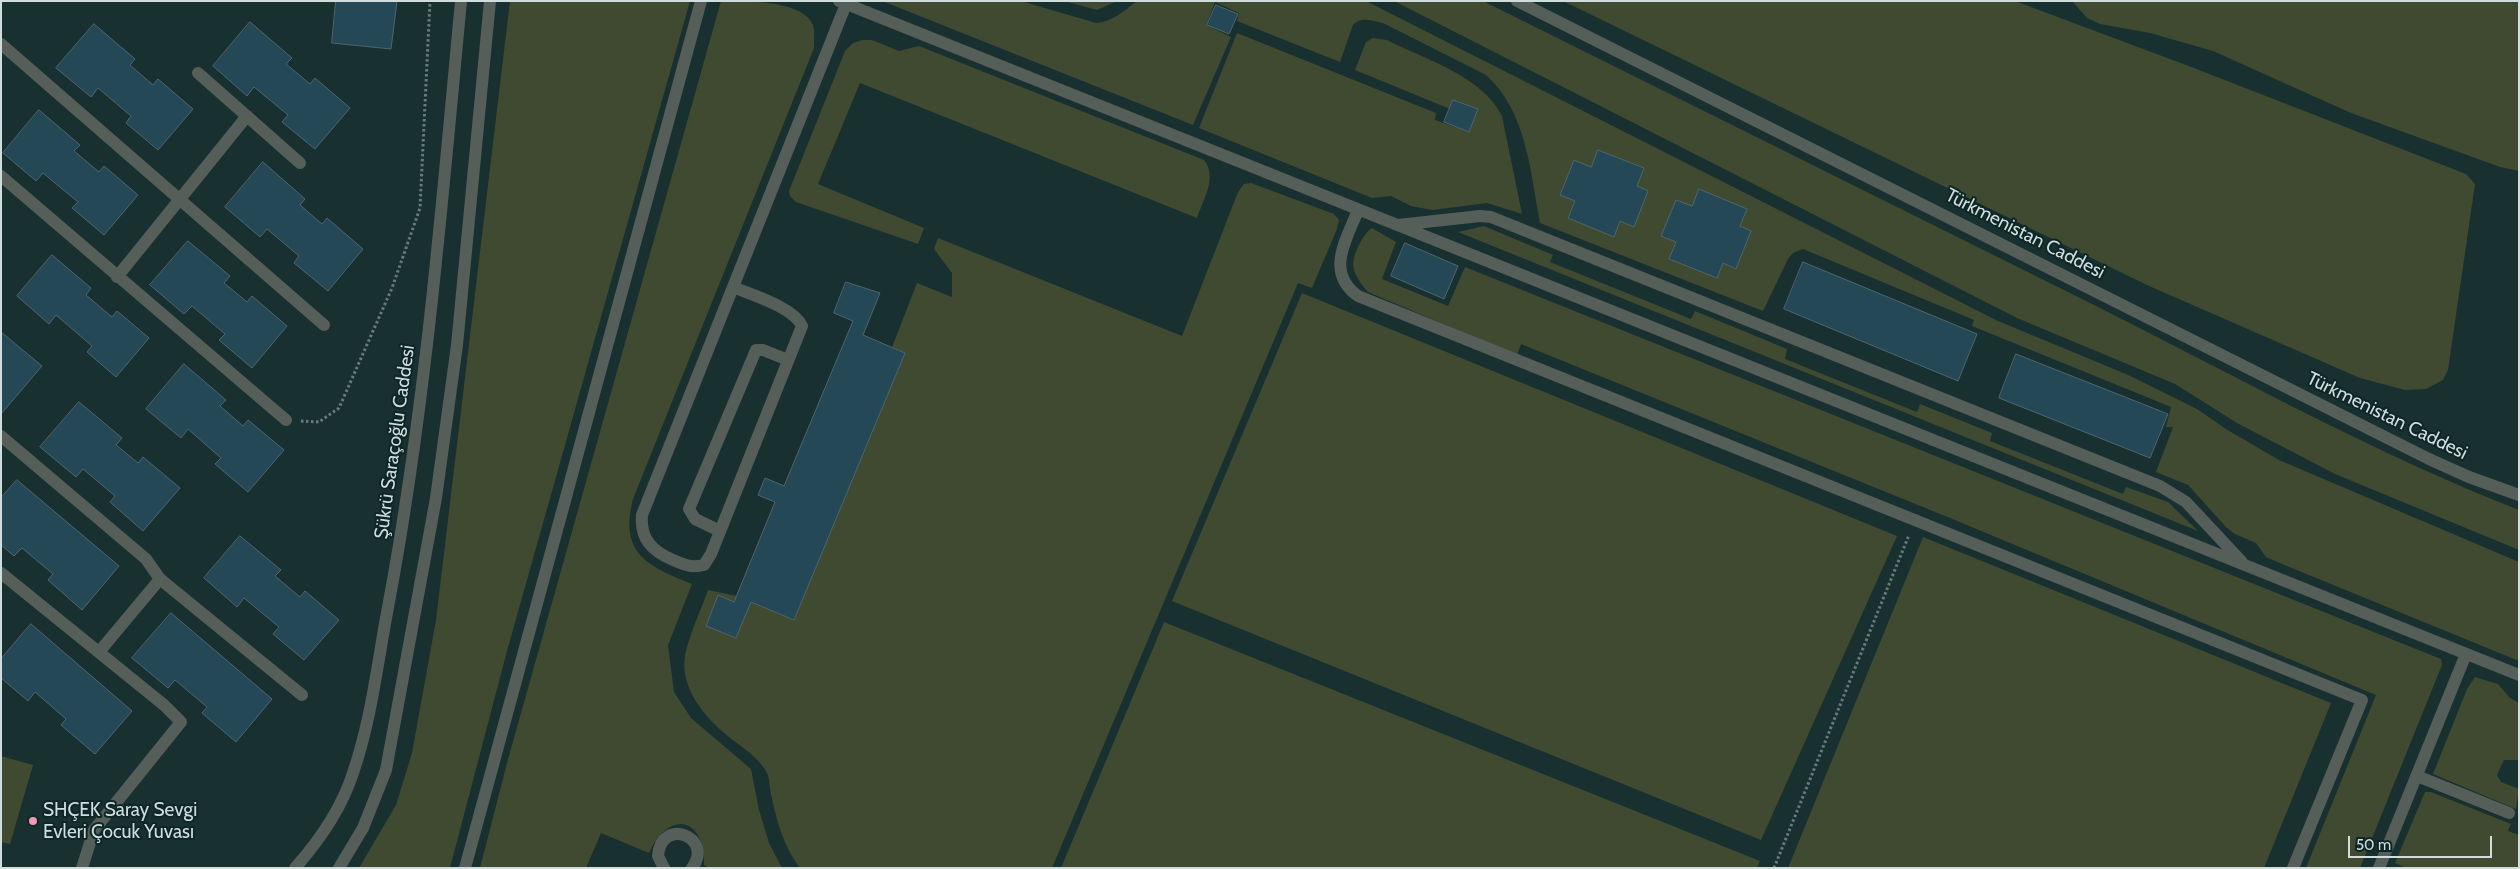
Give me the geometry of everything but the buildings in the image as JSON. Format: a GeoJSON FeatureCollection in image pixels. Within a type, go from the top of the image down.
{"type":"FeatureCollection","features":[{"type":"Feature","properties":{"kind":"street","name":"Şükrü Saraçoğlu Caddesi"},"geometry":{"type":"LineString","coordinates":[[295,868],[318,840],[346,790],[357,761],[367,716],[400,541],[415,446],[461,1]]}},
{"type":"Feature","properties":{"kind":"street"},"geometry":{"type":"LineString","coordinates":[[339,868],[363,828],[386,770],[436,498],[458,345],[490,1]]}},
{"type":"Feature","properties":{"kind":"street"},"geometry":{"type":"LineString","coordinates":[[464,868],[701,1]]}},
{"type":"Feature","properties":{"kind":"street","name":"Türkmenistan Caddesi"},"geometry":{"type":"LineString","coordinates":[[1517,1],[2430,459],[2469,477],[2519,495]]}},
{"type":"Feature","properties":{"kind":"street"},"geometry":{"type":"LineString","coordinates":[[733,286],[789,311],[798,318],[802,326],[720,530],[704,565],[692,568],[659,554],[649,546],[641,525],[642,515],[842,3],[2519,675]]}},
{"type":"Feature","properties":{"kind":"street"},"geometry":{"type":"LineString","coordinates":[[1,44],[324,325]]}},
{"type":"Feature","properties":{"kind":"street"},"geometry":{"type":"LineString","coordinates":[[198,73],[300,163]]}},
{"type":"Feature","properties":{"kind":"street"},"geometry":{"type":"LineString","coordinates":[[117,277],[247,116]]}},
{"type":"Feature","properties":{"kind":"street"},"geometry":{"type":"LineString","coordinates":[[1,176],[286,420]]}},
{"type":"Feature","properties":{"kind":"street"},"geometry":{"type":"LineString","coordinates":[[1358,210],[1338,268],[1342,280],[1358,296],[2362,700],[2293,868]]}},
{"type":"Feature","properties":{"kind":"street"},"geometry":{"type":"LineString","coordinates":[[1395,225],[1480,216],[1491,217],[2160,486],[2186,502],[2244,565]]}},
{"type":"Feature","properties":{"kind":"street"},"geometry":{"type":"LineString","coordinates":[[720,530],[695,519],[689,509],[756,350],[763,350],[788,360]]}},
{"type":"Feature","properties":{"kind":"street"},"geometry":{"type":"LineString","coordinates":[[1,436],[146,559],[160,579],[302,695]]}},
{"type":"Feature","properties":{"kind":"street"},"geometry":{"type":"LineString","coordinates":[[1,573],[164,705],[181,722],[94,830],[82,868]]}},
{"type":"Feature","properties":{"kind":"street"},"geometry":{"type":"LineString","coordinates":[[99,652],[160,579]]}},
{"type":"Feature","properties":{"kind":"street"},"geometry":{"type":"LineString","coordinates":[[2379,868],[2466,654]]}},
{"type":"Feature","properties":{"kind":"street"},"geometry":{"type":"LineString","coordinates":[[2417,776],[2509,814]]}},
{"type":"Feature","properties":{"kind":"street"},"geometry":{"type":"LineString","coordinates":[[664,868],[658,856],[658,849],[666,838],[679,834],[686,835],[696,844],[698,856],[692,868]]}},
{"type":"Feature","properties":{"kind":"path"},"geometry":{"type":"LineString","coordinates":[[286,420],[319,422],[339,408],[399,270],[420,208],[430,1]]}},
{"type":"Feature","properties":{"kind":"path"},"geometry":{"type":"LineString","coordinates":[[1774,868],[1915,520]]}},
{"type":"Feature","properties":{"kind":"green space"},"geometry":{"type":"Polygon","coordinates":[[[510,1],[690,1],[507,651],[450,868],[359,868],[396,805],[412,753],[436,620],[510,1]]]}},
{"type":"Feature","properties":{"kind":"green space"},"geometry":{"type":"Polygon","coordinates":[[[721,1],[758,2],[786,6],[798,11],[807,17],[813,25],[814,48],[633,499],[630,533],[640,555],[662,571],[692,584],[668,645],[674,692],[691,718],[751,769],[759,810],[769,843],[782,868],[710,868],[704,865],[703,849],[699,837],[684,824],[675,825],[666,830],[657,839],[649,853],[601,833],[586,868],[480,868],[507,763],[721,1]]]}},
{"type":"Feature","properties":{"kind":"green space"},"geometry":{"type":"Polygon","coordinates":[[[882,1],[1021,1],[1096,23],[1113,18],[1137,1],[1366,1],[1998,321],[2126,374],[2197,409],[2226,429],[2279,460],[2519,562],[2519,661],[2266,557],[2256,543],[2235,534],[2227,528],[2188,485],[2156,472],[2173,427],[2166,427],[2171,407],[1972,326],[1974,320],[1803,249],[1793,253],[1788,259],[1763,311],[1540,223],[1525,143],[1510,106],[1500,90],[1486,75],[1383,23],[1371,20],[1356,22],[1353,25],[1340,62],[1237,21],[1239,13],[1215,2],[1206,25],[1231,37],[1193,125],[882,1]]]}},
{"type":"Feature","properties":{"kind":"green space"},"geometry":{"type":"Polygon","coordinates":[[[1064,1],[1117,1],[1097,10],[1064,1]]]}},
{"type":"Feature","properties":{"kind":"green space"},"geometry":{"type":"Polygon","coordinates":[[[1394,1],[1483,1],[2096,306],[2305,413],[2411,464],[2519,510],[2519,550],[2335,474],[2237,423],[2175,384],[2017,318],[1394,1]]]}},
{"type":"Feature","properties":{"kind":"green space"},"geometry":{"type":"Polygon","coordinates":[[[1563,1],[2015,1],[2194,68],[2466,174],[2475,184],[2448,370],[2443,380],[2426,389],[2405,390],[2360,378],[2149,286],[1563,1]]]}},
{"type":"Feature","properties":{"kind":"green space"},"geometry":{"type":"Polygon","coordinates":[[[2072,1],[2519,1],[2519,171],[2500,167],[2351,113],[2213,51],[2150,33],[2100,24],[2087,18],[2072,1]]]}},
{"type":"Feature","properties":{"kind":"green space"},"geometry":{"type":"Polygon","coordinates":[[[1237,33],[1436,113],[1435,120],[1469,132],[1477,109],[1453,100],[1450,109],[1355,70],[1366,42],[1373,38],[1387,40],[1467,79],[1493,102],[1502,116],[1522,214],[1487,203],[1432,210],[1411,206],[1391,196],[1372,198],[1199,128],[1237,33]]]}},
{"type":"Feature","properties":{"kind":"green space"},"geometry":{"type":"Polygon","coordinates":[[[862,40],[872,40],[899,51],[919,46],[1204,160],[1210,174],[1210,181],[1197,218],[860,83],[818,184],[924,228],[918,244],[796,202],[790,196],[789,191],[845,51],[853,43],[862,40]]]}},
{"type":"Feature","properties":{"kind":"green space"},"geometry":{"type":"Polygon","coordinates":[[[1251,183],[1334,214],[1339,220],[1337,229],[1312,288],[1298,283],[1052,868],[800,868],[789,852],[781,833],[765,769],[746,750],[711,721],[695,700],[689,689],[686,677],[684,664],[686,651],[708,590],[737,596],[794,620],[905,353],[892,347],[917,283],[952,297],[952,273],[934,249],[938,238],[1182,336],[1238,192],[1244,184],[1251,183]]]}},
{"type":"Feature","properties":{"kind":"green space"},"geometry":{"type":"Polygon","coordinates":[[[1484,226],[1553,255],[1550,262],[1691,319],[1695,311],[1787,349],[1785,359],[1917,412],[1920,404],[1992,433],[1990,441],[2123,494],[2126,487],[2168,502],[2198,531],[1458,232],[1484,226]]]}},
{"type":"Feature","properties":{"kind":"green space"},"geometry":{"type":"Polygon","coordinates":[[[1372,228],[1396,242],[1382,279],[1448,306],[1465,267],[2441,659],[2442,665],[2360,868],[2306,868],[2376,695],[1950,518],[1521,344],[1517,355],[1368,292],[1359,280],[1353,263],[1360,243],[1372,228]]]}},
{"type":"Feature","properties":{"kind":"green space"},"geometry":{"type":"Polygon","coordinates":[[[1302,293],[1897,536],[1761,840],[1172,601],[1302,293]]]}},
{"type":"Feature","properties":{"kind":"green space"},"geometry":{"type":"Polygon","coordinates":[[[1923,537],[2331,703],[2264,868],[1788,868],[1923,537]]]}},
{"type":"Feature","properties":{"kind":"green space"},"geometry":{"type":"Polygon","coordinates":[[[1164,622],[1760,861],[1757,868],[1061,868],[1164,622]]]}},
{"type":"Feature","properties":{"kind":"green space"},"geometry":{"type":"Polygon","coordinates":[[[2475,677],[2498,684],[2510,698],[2519,703],[2519,760],[2504,760],[2497,775],[2501,782],[2519,789],[2516,809],[2433,774],[2467,689],[2475,677]]]}},
{"type":"Feature","properties":{"kind":"green space"},"geometry":{"type":"Polygon","coordinates":[[[1,756],[33,765],[10,844],[1,842],[1,756]]]}},
{"type":"Feature","properties":{"kind":"green space"},"geometry":{"type":"Polygon","coordinates":[[[2425,792],[2431,792],[2511,824],[2508,831],[2519,835],[2519,868],[2406,868],[2395,863],[2425,792]]]}},
{"type":"Feature","properties":{"kind":"place","name":"SHÇEK Saray Sevgi Evleri Çocuk Yuvası"},"geometry":{"type":"Point","coordinates":[33,821]}}]}
